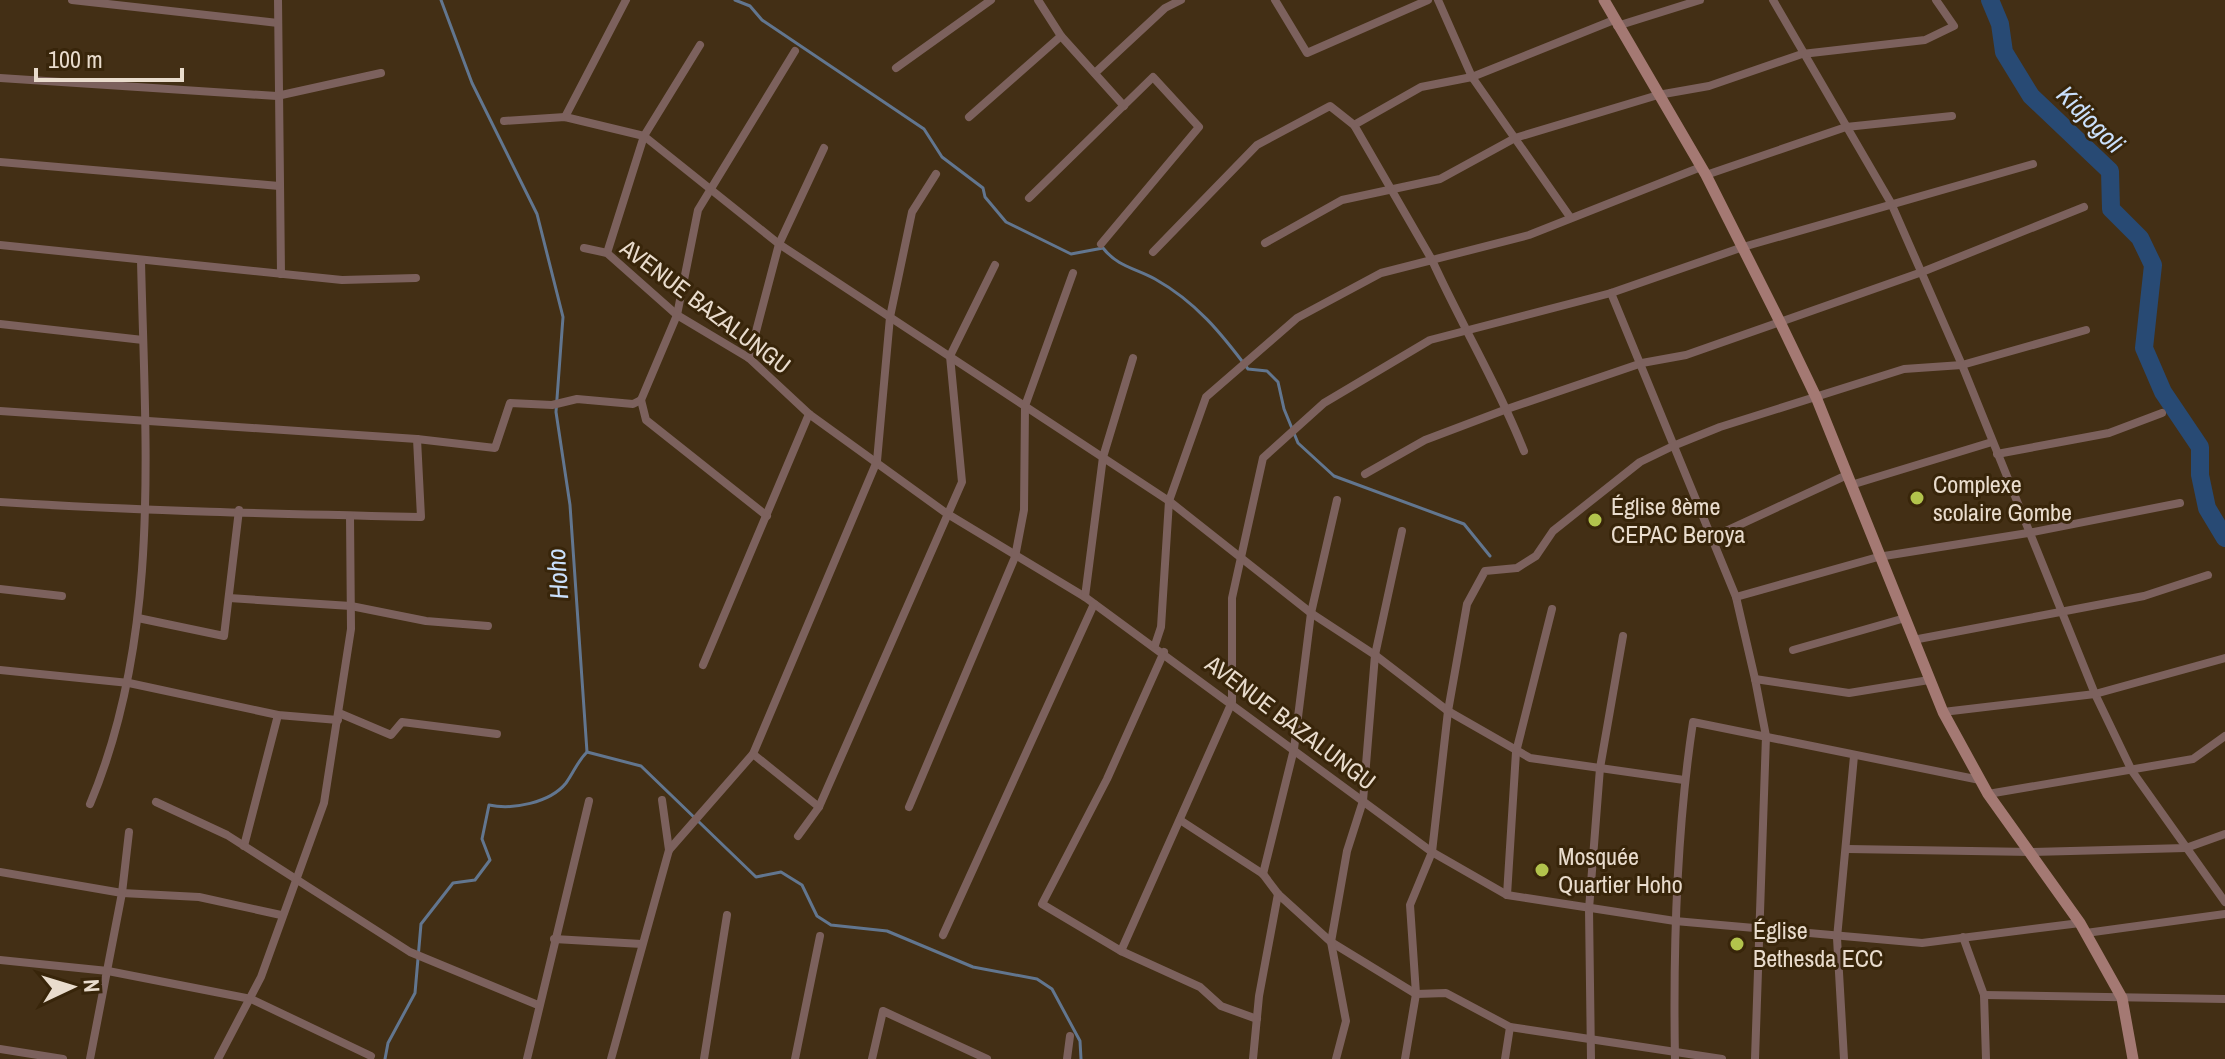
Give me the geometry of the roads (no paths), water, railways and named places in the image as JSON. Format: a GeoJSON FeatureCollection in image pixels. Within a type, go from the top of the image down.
{"type":"FeatureCollection","features":[{"type":"Feature","properties":{"kind":"street"},"geometry":{"type":"LineString","coordinates":[[72,0],[278,23]]}},
{"type":"Feature","properties":{"kind":"street"},"geometry":{"type":"LineString","coordinates":[[278,0],[281,274]]}},
{"type":"Feature","properties":{"kind":"street"},"geometry":{"type":"LineString","coordinates":[[565,117],[626,0]]}},
{"type":"Feature","properties":{"kind":"street"},"geometry":{"type":"LineString","coordinates":[[896,68],[991,0]]}},
{"type":"Feature","properties":{"kind":"street"},"geometry":{"type":"LineString","coordinates":[[1038,0],[1061,36],[1124,106]]}},
{"type":"Feature","properties":{"kind":"street"},"geometry":{"type":"LineString","coordinates":[[1095,73],[1165,8],[1181,0]]}},
{"type":"Feature","properties":{"kind":"street"},"geometry":{"type":"LineString","coordinates":[[1275,0],[1307,53],[1428,0]]}},
{"type":"Feature","properties":{"kind":"street"},"geometry":{"type":"LineString","coordinates":[[1438,0],[1472,77],[1570,217]]}},
{"type":"Feature","properties":{"kind":"street"},"geometry":{"type":"LineString","coordinates":[[1604,0],[1703,171],[1816,397],[1943,712],[1988,794],[2083,928],[2122,998],[2133,1059]]}},
{"type":"Feature","properties":{"kind":"street"},"geometry":{"type":"LineString","coordinates":[[1354,125],[1421,87],[1472,77],[1616,23],[1700,0]]}},
{"type":"Feature","properties":{"kind":"street"},"geometry":{"type":"LineString","coordinates":[[1773,0],[1891,203],[1962,365],[2095,694],[2132,771],[2225,902]]}},
{"type":"Feature","properties":{"kind":"street"},"geometry":{"type":"LineString","coordinates":[[1265,243],[1342,200],[1440,179],[1515,138],[1658,95],[1709,86],[1802,54],[1925,40],[1954,26],[1936,0]]}},
{"type":"Feature","properties":{"kind":"street"},"geometry":{"type":"LineString","coordinates":[[969,117],[1061,36]]}},
{"type":"Feature","properties":{"kind":"street"},"geometry":{"type":"LineString","coordinates":[[607,253],[644,136],[700,45]]}},
{"type":"Feature","properties":{"kind":"street"},"geometry":{"type":"LineString","coordinates":[[767,516],[646,420],[641,400],[677,315],[698,210],[795,51]]}},
{"type":"Feature","properties":{"kind":"street"},"geometry":{"type":"LineString","coordinates":[[0,78],[277,96],[381,73]]}},
{"type":"Feature","properties":{"kind":"street"},"geometry":{"type":"LineString","coordinates":[[1029,198],[1153,77],[1199,127],[1101,244]]}},
{"type":"Feature","properties":{"kind":"street"},"geometry":{"type":"LineString","coordinates":[[1153,252],[1257,145],[1330,106],[1354,125],[1432,260],[1464,329],[1507,409],[1524,451]]}},
{"type":"Feature","properties":{"kind":"street"},"geometry":{"type":"LineString","coordinates":[[1155,645],[1161,627],[1169,501],[1206,397],[1297,318],[1381,273],[1529,235],[1570,217],[1703,171],[1846,127],[1952,116]]}},
{"type":"Feature","properties":{"kind":"street"},"geometry":{"type":"LineString","coordinates":[[504,121],[565,117],[644,136],[779,244],[1169,501],[1311,613],[1375,655],[1448,711],[1516,752],[1530,758],[1684,780]]}},
{"type":"Feature","properties":{"kind":"street"},"geometry":{"type":"LineString","coordinates":[[749,358],[779,244],[824,148]]}},
{"type":"Feature","properties":{"kind":"street"},"geometry":{"type":"LineString","coordinates":[[0,162],[279,186]]}},
{"type":"Feature","properties":{"kind":"street"},"geometry":{"type":"LineString","coordinates":[[1121,951],[1232,702],[1232,598],[1263,458],[1324,403],[1430,340],[1611,293],[1743,247],[2033,164]]}},
{"type":"Feature","properties":{"kind":"street"},"geometry":{"type":"LineString","coordinates":[[669,850],[753,754],[877,461],[890,317],[912,212],[936,174]]}},
{"type":"Feature","properties":{"kind":"street"},"geometry":{"type":"LineString","coordinates":[[1365,474],[1425,440],[1507,409],[1642,363],[1686,355],[1922,272],[2084,207]]}},
{"type":"Feature","properties":{"kind":"street"},"geometry":{"type":"LineString","coordinates":[[0,245],[342,280],[416,278]]}},
{"type":"Feature","properties":{"kind":"street","name":"AVENUE BAZALUNGU"},"geometry":{"type":"LineString","coordinates":[[584,248],[607,253],[677,315],[749,358],[809,414],[946,513],[1085,597],[1155,645],[1432,852],[1507,895],[1675,921],[1837,938],[1922,943],[2225,914]]}},
{"type":"Feature","properties":{"kind":"street"},"geometry":{"type":"LineString","coordinates":[[90,804],[109,757],[129,683],[138,618],[145,512],[141,260]]}},
{"type":"Feature","properties":{"kind":"street"},"geometry":{"type":"LineString","coordinates":[[798,836],[819,807],[962,482],[950,356],[995,265]]}},
{"type":"Feature","properties":{"kind":"street"},"geometry":{"type":"LineString","coordinates":[[909,807],[1015,557],[1024,510],[1025,406],[1073,273]]}},
{"type":"Feature","properties":{"kind":"street"},"geometry":{"type":"LineString","coordinates":[[1611,293],[1736,597],[1766,736],[1755,1059]]}},
{"type":"Feature","properties":{"kind":"street"},"geometry":{"type":"LineString","coordinates":[[0,324],[143,340]]}},
{"type":"Feature","properties":{"kind":"street"},"geometry":{"type":"LineString","coordinates":[[1405,1059],[1416,994],[1410,905],[1432,852],[1448,711],[1467,604],[1485,571],[1517,568],[1536,556],[1553,531],[1640,462],[1673,446],[1904,369],[1962,365],[2086,330]]}},
{"type":"Feature","properties":{"kind":"street"},"geometry":{"type":"LineString","coordinates":[[1085,597],[1103,457],[1133,358]]}},
{"type":"Feature","properties":{"kind":"street"},"geometry":{"type":"LineString","coordinates":[[0,411],[417,439],[495,448],[510,403],[556,404],[577,399],[633,404],[641,400]]}},
{"type":"Feature","properties":{"kind":"street"},"geometry":{"type":"LineString","coordinates":[[1997,454],[2109,433],[2162,413]]}},
{"type":"Feature","properties":{"kind":"street"},"geometry":{"type":"LineString","coordinates":[[703,665],[809,414]]}},
{"type":"Feature","properties":{"kind":"street"},"geometry":{"type":"LineString","coordinates":[[0,502],[145,512],[239,510],[421,517],[417,439]]}},
{"type":"Feature","properties":{"kind":"street"},"geometry":{"type":"LineString","coordinates":[[1713,537],[1849,480],[1992,442]]}},
{"type":"Feature","properties":{"kind":"street"},"geometry":{"type":"LineString","coordinates":[[1263,874],[1294,749],[1311,613],[1337,500]]}},
{"type":"Feature","properties":{"kind":"street"},"geometry":{"type":"LineString","coordinates":[[1736,597],[1878,557],[2028,533],[2180,503]]}},
{"type":"Feature","properties":{"kind":"street"},"geometry":{"type":"LineString","coordinates":[[138,618],[224,636],[239,510]]}},
{"type":"Feature","properties":{"kind":"street"},"geometry":{"type":"LineString","coordinates":[[218,1059],[251,999],[324,803],[351,606],[350,516]]}},
{"type":"Feature","properties":{"kind":"street"},"geometry":{"type":"LineString","coordinates":[[1336,1059],[1346,1021],[1331,942],[1347,851],[1363,801],[1375,655],[1402,531]]}},
{"type":"Feature","properties":{"kind":"street"},"geometry":{"type":"LineString","coordinates":[[1913,640],[2144,596],[2208,575]]}},
{"type":"Feature","properties":{"kind":"street"},"geometry":{"type":"LineString","coordinates":[[0,589],[62,596]]}},
{"type":"Feature","properties":{"kind":"street"},"geometry":{"type":"LineString","coordinates":[[229,598],[351,606],[426,621],[488,626]]}},
{"type":"Feature","properties":{"kind":"street"},"geometry":{"type":"LineString","coordinates":[[943,935],[1094,604]]}},
{"type":"Feature","properties":{"kind":"street"},"geometry":{"type":"LineString","coordinates":[[1507,895],[1516,752],[1552,609]]}},
{"type":"Feature","properties":{"kind":"street"},"geometry":{"type":"LineString","coordinates":[[1793,650],[1905,618]]}},
{"type":"Feature","properties":{"kind":"street"},"geometry":{"type":"LineString","coordinates":[[1591,1059],[1589,909],[1600,768],[1623,636]]}},
{"type":"Feature","properties":{"kind":"street"},"geometry":{"type":"LineString","coordinates":[[1164,652],[1107,779],[1042,904],[1121,951],[1200,987],[1221,1006],[1257,1019]]}},
{"type":"Feature","properties":{"kind":"street"},"geometry":{"type":"LineString","coordinates":[[1943,712],[2095,694],[2225,658]]}},
{"type":"Feature","properties":{"kind":"street"},"geometry":{"type":"LineString","coordinates":[[0,670],[129,683],[278,715],[338,716],[391,735],[402,722],[497,734]]}},
{"type":"Feature","properties":{"kind":"street"},"geometry":{"type":"LineString","coordinates":[[1755,679],[1849,693],[1929,680]]}},
{"type":"Feature","properties":{"kind":"street"},"geometry":{"type":"LineString","coordinates":[[244,846],[278,715]]}},
{"type":"Feature","properties":{"kind":"street"},"geometry":{"type":"LineString","coordinates":[[1675,1055],[1675,921],[1684,780],[1693,722],[1980,780]]}},
{"type":"Feature","properties":{"kind":"street"},"geometry":{"type":"LineString","coordinates":[[1988,794],[2193,759],[2225,736]]}},
{"type":"Feature","properties":{"kind":"street"},"geometry":{"type":"LineString","coordinates":[[753,754],[819,807]]}},
{"type":"Feature","properties":{"kind":"street"},"geometry":{"type":"LineString","coordinates":[[1844,1059],[1837,938],[1848,849],[1854,756]]}},
{"type":"Feature","properties":{"kind":"street"},"geometry":{"type":"LineString","coordinates":[[611,1059],[669,850],[662,800]]}},
{"type":"Feature","properties":{"kind":"street"},"geometry":{"type":"LineString","coordinates":[[527,1059],[589,801]]}},
{"type":"Feature","properties":{"kind":"street"},"geometry":{"type":"LineString","coordinates":[[156,802],[244,846],[410,952],[538,1005]]}},
{"type":"Feature","properties":{"kind":"street"},"geometry":{"type":"LineString","coordinates":[[1180,820],[1263,874],[1278,894],[1331,942],[1416,994],[1446,993],[1510,1027],[1675,1055],[1722,1059]]}},
{"type":"Feature","properties":{"kind":"street"},"geometry":{"type":"LineString","coordinates":[[90,1059],[122,893],[129,832]]}},
{"type":"Feature","properties":{"kind":"street"},"geometry":{"type":"LineString","coordinates":[[1848,849],[2032,852],[2186,848],[2225,834]]}},
{"type":"Feature","properties":{"kind":"street"},"geometry":{"type":"LineString","coordinates":[[0,872],[122,893],[199,897],[281,915]]}},
{"type":"Feature","properties":{"kind":"street"},"geometry":{"type":"LineString","coordinates":[[1253,1059],[1278,894]]}},
{"type":"Feature","properties":{"kind":"street"},"geometry":{"type":"LineString","coordinates":[[704,1059],[727,915]]}},
{"type":"Feature","properties":{"kind":"street"},"geometry":{"type":"LineString","coordinates":[[795,1059],[820,936]]}},
{"type":"Feature","properties":{"kind":"street"},"geometry":{"type":"LineString","coordinates":[[1963,937],[1984,995],[1986,1059]]}},
{"type":"Feature","properties":{"kind":"street"},"geometry":{"type":"LineString","coordinates":[[554,939],[642,944]]}},
{"type":"Feature","properties":{"kind":"street"},"geometry":{"type":"LineString","coordinates":[[0,960],[108,971],[251,999],[371,1056]]}},
{"type":"Feature","properties":{"kind":"street"},"geometry":{"type":"LineString","coordinates":[[1984,995],[2225,999]]}},
{"type":"Feature","properties":{"kind":"street"},"geometry":{"type":"LineString","coordinates":[[872,1059],[883,1011],[970,1055],[987,1059]]}},
{"type":"Feature","properties":{"kind":"street"},"geometry":{"type":"LineString","coordinates":[[1505,1059],[1510,1027]]}},
{"type":"Feature","properties":{"kind":"street"},"geometry":{"type":"LineString","coordinates":[[1067,1059],[1070,1036]]}},
{"type":"Feature","properties":{"kind":"street"},"geometry":{"type":"LineString","coordinates":[[0,1049],[63,1059]]}},
{"type":"Feature","properties":{"kind":"waterway","name":"Hoho"},"geometry":{"type":"LineString","coordinates":[[385,1059],[388,1043],[415,993],[421,924],[453,883],[475,880],[490,860],[482,839],[489,805],[519,806],[550,796],[566,783],[587,752],[570,505],[556,412],[563,317],[537,214],[472,83],[441,0]]}},
{"type":"Feature","properties":{"kind":"waterway"},"geometry":{"type":"LineString","coordinates":[[735,0],[750,6],[762,20],[924,129],[942,157],[983,188],[985,197],[1006,222],[1071,254],[1103,248],[1121,263],[1155,279],[1183,298],[1218,331],[1248,369],[1267,371],[1278,382],[1284,409],[1298,443],[1334,476],[1464,524],[1490,556]]}},
{"type":"Feature","properties":{"kind":"waterway","name":"Kidjogoli"},"geometry":{"type":"LineString","coordinates":[[1990,0],[2000,24],[2004,52],[2031,96],[2110,171],[2111,209],[2140,238],[2153,265],[2144,348],[2163,392],[2200,447],[2200,475],[2207,508],[2225,538]]}},
{"type":"Feature","properties":{"kind":"waterway"},"geometry":{"type":"LineString","coordinates":[[587,752],[641,766],[756,877],[781,872],[802,885],[817,916],[831,925],[887,931],[973,967],[1037,979],[1052,989],[1080,1041],[1081,1059]]}},
{"type":"Feature","properties":{"kind":"place","name":"Complexe scolaire Gombe"},"geometry":{"type":"Point","coordinates":[1917,498]}},
{"type":"Feature","properties":{"kind":"place","name":"Église 8ème CEPAC Beroya"},"geometry":{"type":"Point","coordinates":[1595,520]}},
{"type":"Feature","properties":{"kind":"place","name":"Mosquée Quartier Hoho"},"geometry":{"type":"Point","coordinates":[1542,870]}},
{"type":"Feature","properties":{"kind":"place","name":"Église Bethesda ECC"},"geometry":{"type":"Point","coordinates":[1737,944]}}]}
